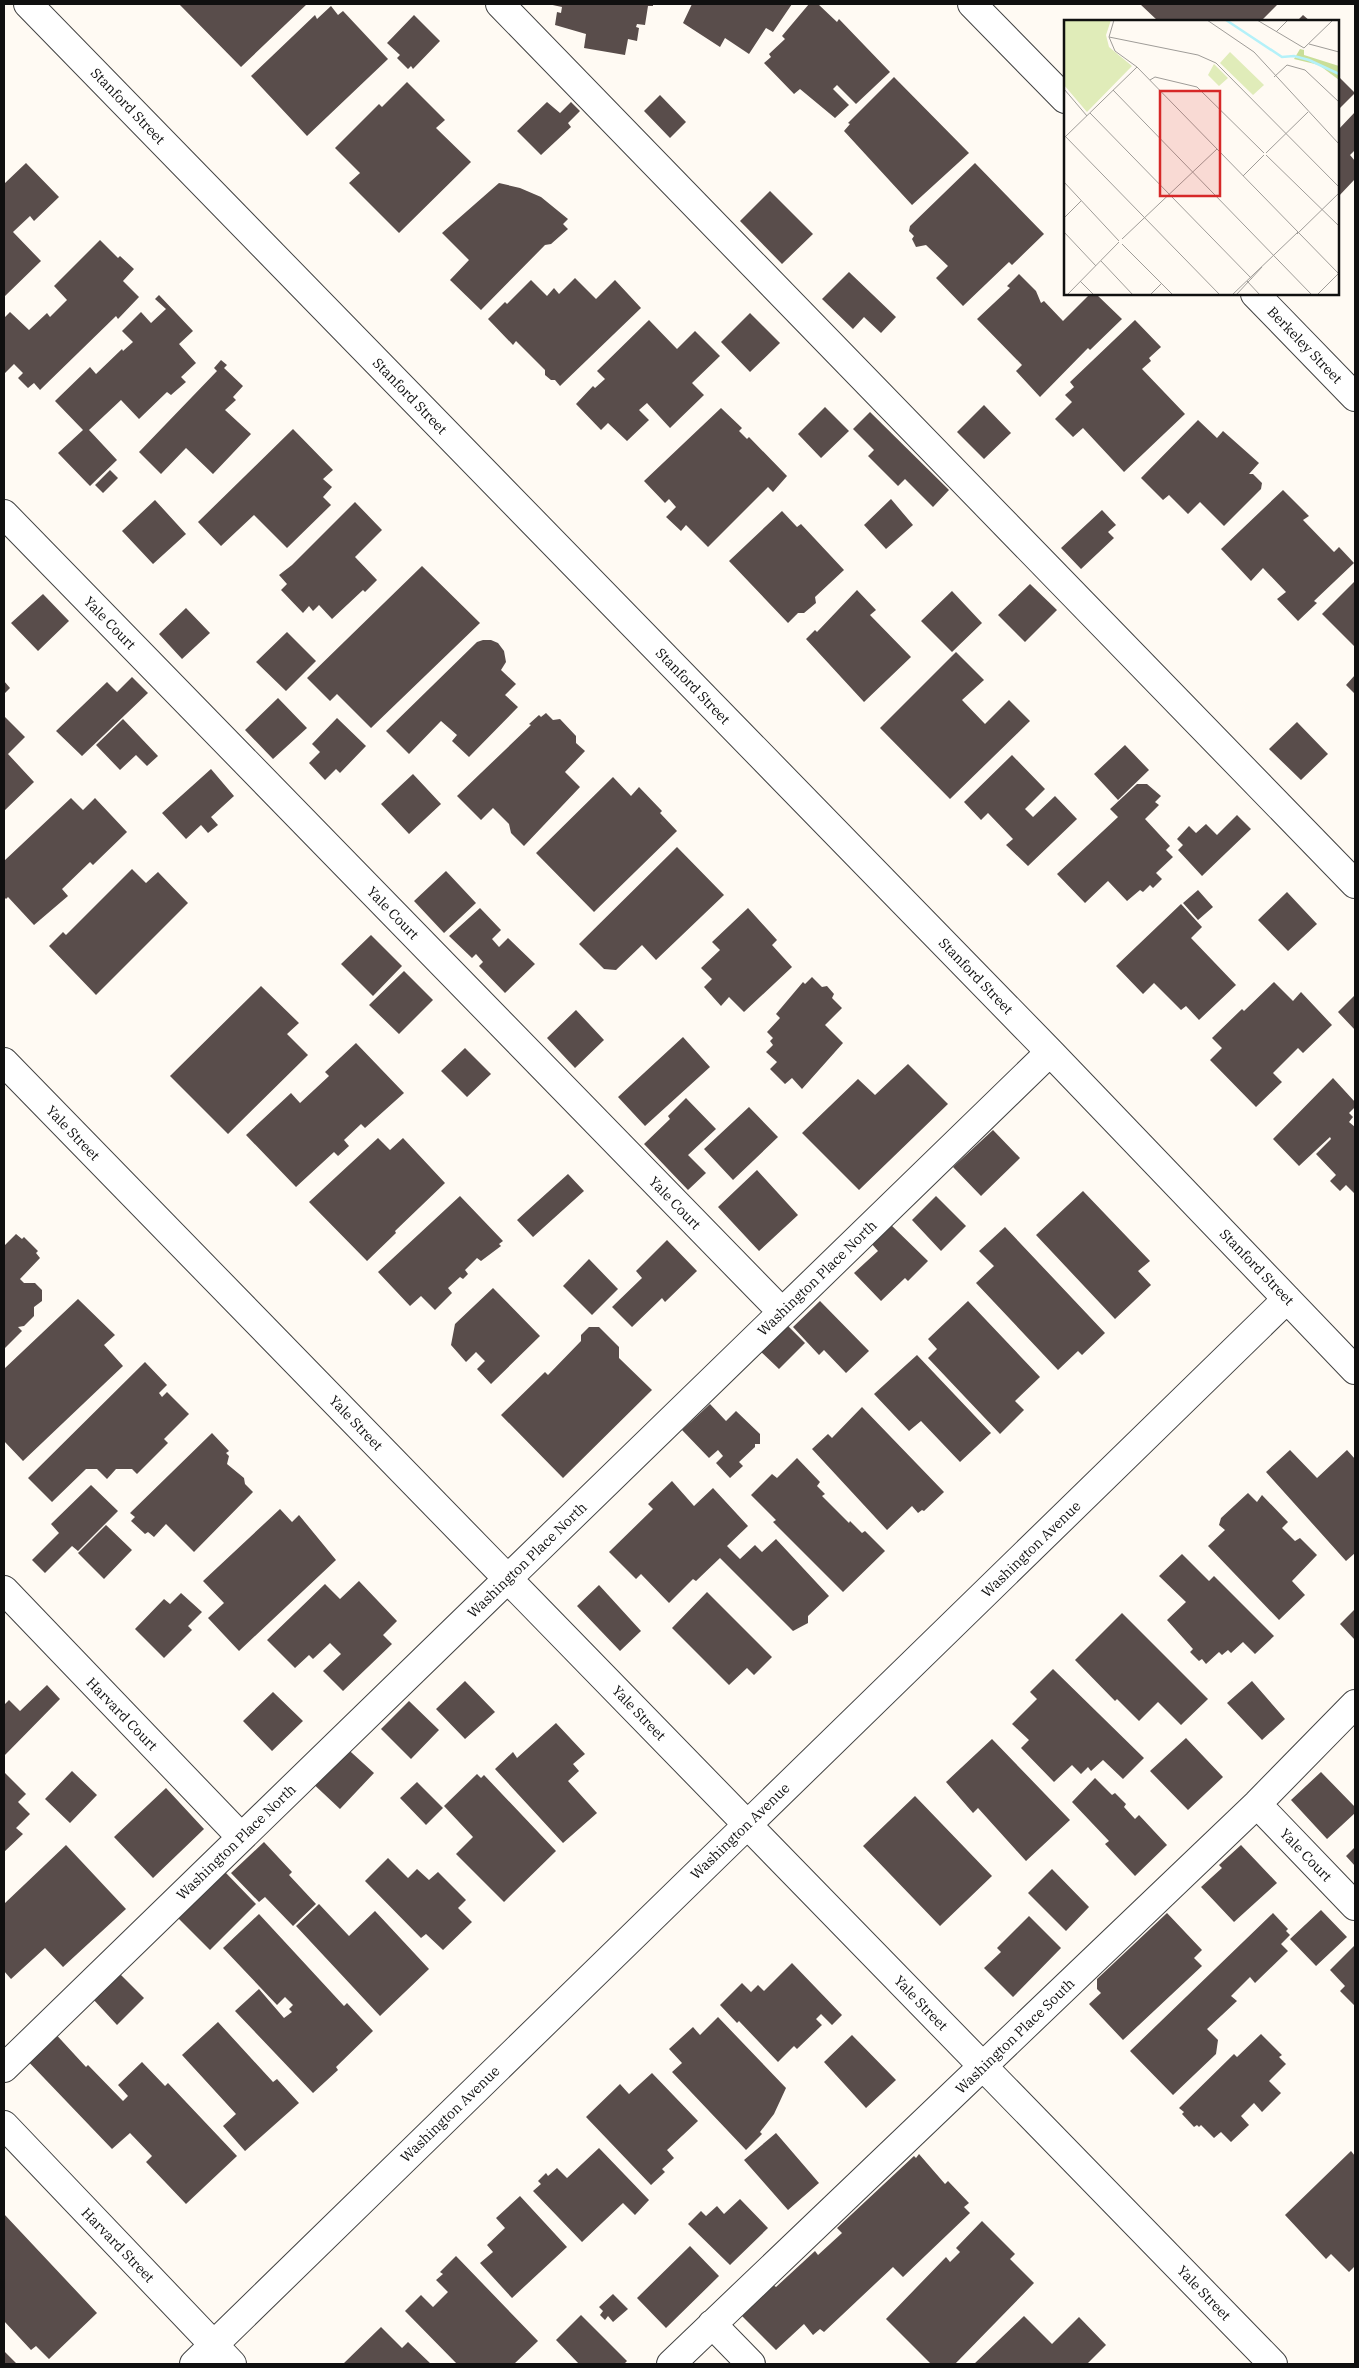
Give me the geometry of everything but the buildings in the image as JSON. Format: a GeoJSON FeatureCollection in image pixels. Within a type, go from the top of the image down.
{"type":"FeatureCollection","features":[{"type":"Feature","properties":{"kind":"street","name":"Stanford Street"},"geometry":{"type":"LineString","coordinates":[[28,4],[1050,1052],[1355,1370]]}},
{"type":"Feature","properties":{"kind":"street"},"geometry":{"type":"LineString","coordinates":[[500,4],[1355,884]]}},
{"type":"Feature","properties":{"kind":"street"},"geometry":{"type":"LineString","coordinates":[[972,4],[1064,98]]}},
{"type":"Feature","properties":{"kind":"street","name":"Berkeley Street"},"geometry":{"type":"LineString","coordinates":[[1256,295],[1355,397]]}},
{"type":"Feature","properties":{"kind":"street","name":"Yale Court"},"geometry":{"type":"LineString","coordinates":[[4,514],[782,1312]]}},
{"type":"Feature","properties":{"kind":"street","name":"Washington Place North"},"geometry":{"type":"LineString","coordinates":[[4,2068],[1050,1052]]}},
{"type":"Feature","properties":{"kind":"street","name":"Yale Street"},"geometry":{"type":"LineString","coordinates":[[4,1062],[1273,2364]]}},
{"type":"Feature","properties":{"kind":"street","name":"Washington Avenue"},"geometry":{"type":"LineString","coordinates":[[194,2364],[1287,1299]]}},
{"type":"Feature","properties":{"kind":"street","name":"Harvard Court"},"geometry":{"type":"LineString","coordinates":[[4,1590],[241,1837]]}},
{"type":"Feature","properties":{"kind":"street","name":"Washington Place South"},"geometry":{"type":"LineString","coordinates":[[671,2364],[984,2067],[1257,1804],[1355,1704]]}},
{"type":"Feature","properties":{"kind":"street","name":"Yale Court"},"geometry":{"type":"LineString","coordinates":[[1257,1804],[1355,1906]]}},
{"type":"Feature","properties":{"kind":"street","name":"Harvard Street"},"geometry":{"type":"LineString","coordinates":[[4,2125],[232,2364]]}},
{"type":"Feature","properties":{"kind":"street"},"geometry":{"type":"LineString","coordinates":[[712,2324],[751,2364]]}}]}
